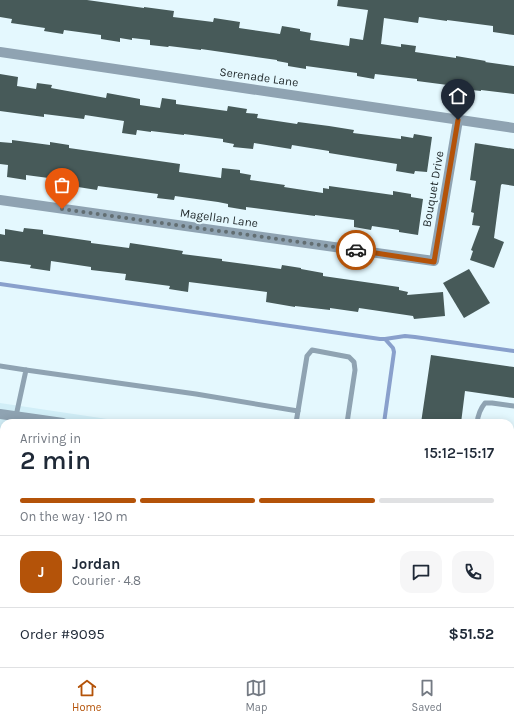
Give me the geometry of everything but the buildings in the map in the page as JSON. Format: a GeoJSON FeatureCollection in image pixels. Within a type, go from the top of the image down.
{"type":"FeatureCollection","features":[{"type":"Feature","properties":{"kind":"street","name":"Serenade Lane"},"geometry":{"type":"LineString","coordinates":[[0,52],[514,128]]}},
{"type":"Feature","properties":{"kind":"street","name":"Bouquet Drive"},"geometry":{"type":"LineString","coordinates":[[434,262],[458,120]]}},
{"type":"Feature","properties":{"kind":"street","name":"Magellan Lane"},"geometry":{"type":"LineString","coordinates":[[0,200],[434,262]]}},
{"type":"Feature","properties":{"kind":"street"},"geometry":{"type":"LineString","coordinates":[[0,414],[13,419]]}},
{"type":"Feature","properties":{"kind":"lane"},"geometry":{"type":"LineString","coordinates":[[297,419],[307,356],[312,350],[349,356],[354,362],[355,370],[348,419]]}},
{"type":"Feature","properties":{"kind":"lane"},"geometry":{"type":"LineString","coordinates":[[0,366],[196,394],[298,411]]}},
{"type":"Feature","properties":{"kind":"lane"},"geometry":{"type":"LineString","coordinates":[[16,419],[26,370]]}},
{"type":"Feature","properties":{"kind":"lane"},"geometry":{"type":"LineString","coordinates":[[478,419],[481,407],[485,403],[514,406]]}},
{"type":"Feature","properties":{"kind":"shaded area"},"geometry":{"type":"Polygon","coordinates":[[[0,403],[107,419],[0,419],[0,403]]]}},
{"type":"Feature","properties":{"kind":"waterway"},"geometry":{"type":"LineString","coordinates":[[0,284],[380,339],[405,336],[514,351]]}},
{"type":"Feature","properties":{"kind":"waterway"},"geometry":{"type":"LineString","coordinates":[[385,339],[393,348],[394,352],[385,419]]}},
{"type":"Feature","properties":{"kind":"way so far"},"geometry":{"type":"LineString","coordinates":[[62,209],[356,250]]}},
{"type":"Feature","properties":{"kind":"route"},"geometry":{"type":"LineString","coordinates":[[356,250],[434,262],[458,120]]}}]}
